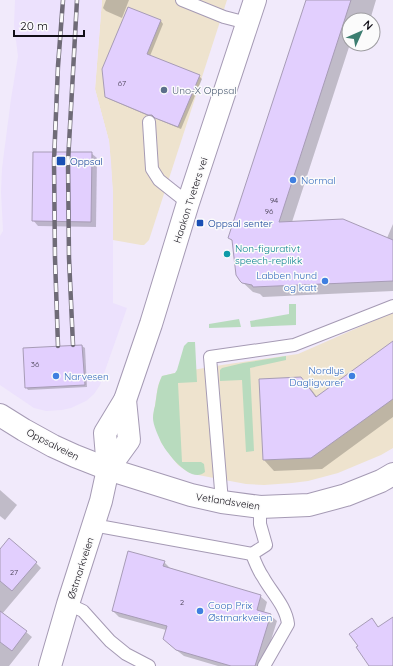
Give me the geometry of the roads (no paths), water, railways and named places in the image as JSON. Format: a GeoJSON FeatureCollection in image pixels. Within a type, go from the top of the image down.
{"type":"FeatureCollection","features":[{"type":"Feature","properties":{"kind":"street","name":"Haakon Tveters vei"},"geometry":{"type":"LineString","coordinates":[[108,469],[129,440],[125,400],[151,324],[188,203],[255,0]]}},
{"type":"Feature","properties":{"kind":"street","name":"Oppsalveien"},"geometry":{"type":"LineString","coordinates":[[0,415],[53,446],[108,469]]}},
{"type":"Feature","properties":{"kind":"street","name":"Vetlandsveien"},"geometry":{"type":"LineString","coordinates":[[108,469],[191,495],[222,502],[260,507],[309,505],[346,495],[393,474]]}},
{"type":"Feature","properties":{"kind":"street","name":"Østmarkveien"},"geometry":{"type":"LineString","coordinates":[[50,666],[68,604],[101,502],[108,469]]}},
{"type":"Feature","properties":{"kind":"lane"},"geometry":{"type":"LineString","coordinates":[[182,0],[247,23]]}},
{"type":"Feature","properties":{"kind":"lane"},"geometry":{"type":"LineString","coordinates":[[149,122],[152,169],[159,180],[188,203]]}},
{"type":"Feature","properties":{"kind":"lane"},"geometry":{"type":"LineString","coordinates":[[222,502],[210,356],[294,345],[393,306]]}},
{"type":"Feature","properties":{"kind":"lane"},"geometry":{"type":"LineString","coordinates":[[93,526],[252,554],[266,545],[260,524],[260,507]]}},
{"type":"Feature","properties":{"kind":"lane"},"geometry":{"type":"LineString","coordinates":[[252,554],[262,576],[288,619],[288,624],[264,666]]}},
{"type":"Feature","properties":{"kind":"lane"},"geometry":{"type":"LineString","coordinates":[[68,604],[83,611],[110,641],[126,654],[149,666]]}},
{"type":"Feature","properties":{"kind":"railway"},"geometry":{"type":"LineString","coordinates":[[58,346],[54,161],[58,66],[63,0]]}},
{"type":"Feature","properties":{"kind":"railway"},"geometry":{"type":"LineString","coordinates":[[73,345],[69,258],[68,162],[77,0]]}},
{"type":"Feature","properties":{"kind":"place","name":"Uno-X Oppsal"},"geometry":{"type":"Point","coordinates":[164,90]}},
{"type":"Feature","properties":{"kind":"place","name":"Oppsal"},"geometry":{"type":"Point","coordinates":[61,161]}},
{"type":"Feature","properties":{"kind":"place","name":"Normal"},"geometry":{"type":"Point","coordinates":[293,180]}},
{"type":"Feature","properties":{"kind":"place","name":"Oppsal senter"},"geometry":{"type":"Point","coordinates":[200,223]}},
{"type":"Feature","properties":{"kind":"place","name":"Non-figurativt speech-replikk"},"geometry":{"type":"Point","coordinates":[227,254]}},
{"type":"Feature","properties":{"kind":"place","name":"Labben hund og katt"},"geometry":{"type":"Point","coordinates":[325,281]}},
{"type":"Feature","properties":{"kind":"place","name":"Narvesen"},"geometry":{"type":"Point","coordinates":[56,376]}},
{"type":"Feature","properties":{"kind":"place","name":"Nordlys Dagligvarer"},"geometry":{"type":"Point","coordinates":[352,376]}},
{"type":"Feature","properties":{"kind":"place","name":"Coop Prix Østmarkveien"},"geometry":{"type":"Point","coordinates":[200,611]}}]}
